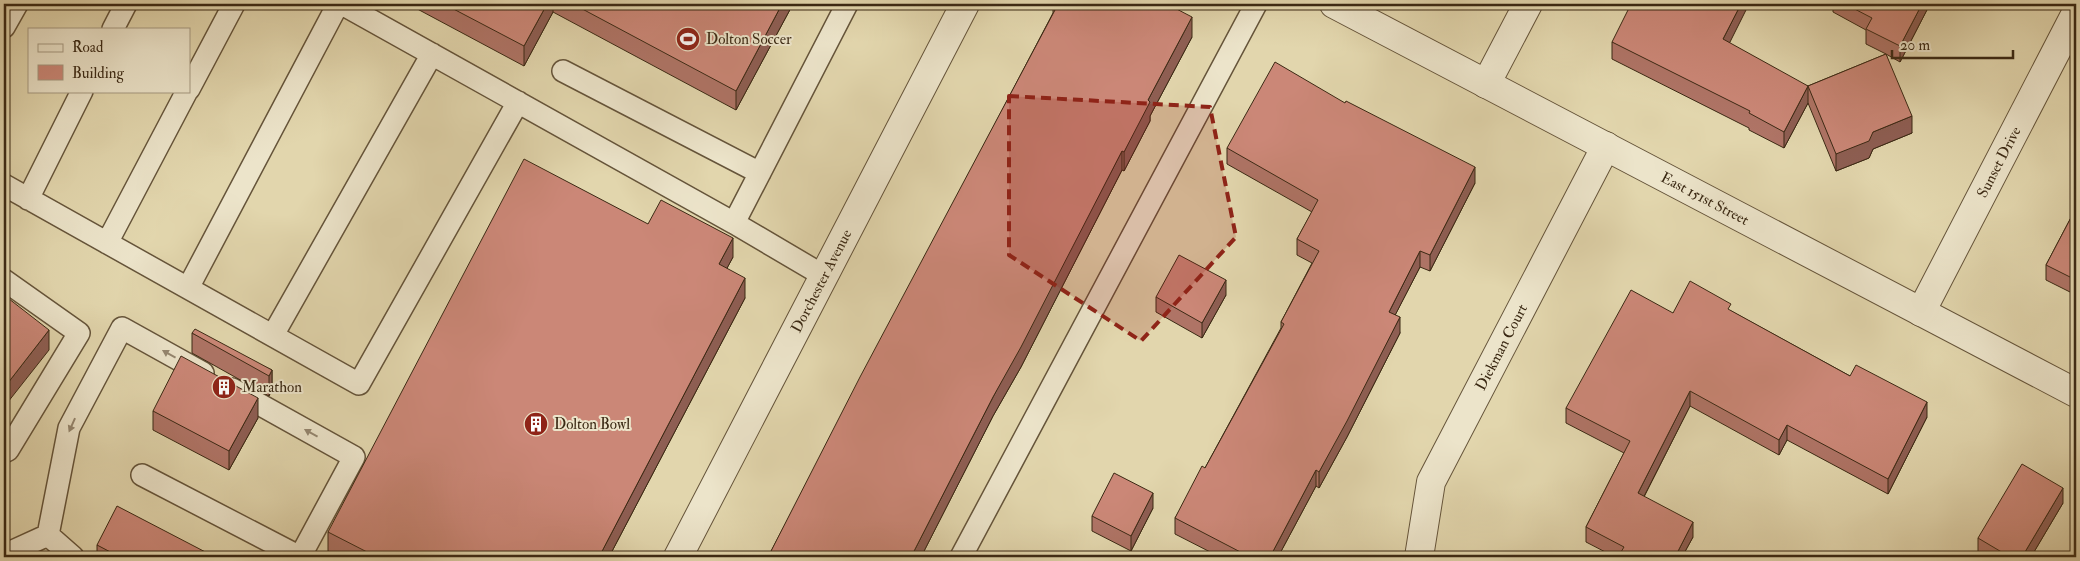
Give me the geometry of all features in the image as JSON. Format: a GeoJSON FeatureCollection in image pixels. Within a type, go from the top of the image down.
{"type":"FeatureCollection","features":[{"type":"Feature","properties":{"kind":"street","name":"Dorchester Avenue"},"geometry":{"type":"LineString","coordinates":[[678,557],[965,4]]}},
{"type":"Feature","properties":{"kind":"street","name":"East 151st Street"},"geometry":{"type":"LineString","coordinates":[[1334,4],[2076,393]]}},
{"type":"Feature","properties":{"kind":"street"},"geometry":{"type":"LineString","coordinates":[[1486,84],[1528,4]]}},
{"type":"Feature","properties":{"kind":"street","name":"Sunset Drive"},"geometry":{"type":"LineString","coordinates":[[1921,312],[2076,13]]}},
{"type":"Feature","properties":{"kind":"street","name":"Diekman Court"},"geometry":{"type":"LineString","coordinates":[[1419,557],[1431,482],[1606,146]]}},
{"type":"Feature","properties":{"kind":"lane"},"geometry":{"type":"LineString","coordinates":[[4,27],[17,4]]}},
{"type":"Feature","properties":{"kind":"lane"},"geometry":{"type":"LineString","coordinates":[[114,28],[126,4]]}},
{"type":"Feature","properties":{"kind":"lane"},"geometry":{"type":"LineString","coordinates":[[190,86],[234,4]]}},
{"type":"Feature","properties":{"kind":"lane"},"geometry":{"type":"LineString","coordinates":[[188,288],[338,4]]}},
{"type":"Feature","properties":{"kind":"lane"},"geometry":{"type":"LineString","coordinates":[[342,4],[734,223],[824,276]]}},
{"type":"Feature","properties":{"kind":"lane"},"geometry":{"type":"LineString","coordinates":[[734,223],[847,4]]}},
{"type":"Feature","properties":{"kind":"lane"},"geometry":{"type":"LineString","coordinates":[[960,557],[1256,4]]}},
{"type":"Feature","properties":{"kind":"lane"},"geometry":{"type":"LineString","coordinates":[[273,335],[432,54]]}},
{"type":"Feature","properties":{"kind":"lane"},"geometry":{"type":"LineString","coordinates":[[563,70],[760,173]]}},
{"type":"Feature","properties":{"kind":"lane"},"geometry":{"type":"LineString","coordinates":[[28,199],[82,92]]}},
{"type":"Feature","properties":{"kind":"lane"},"geometry":{"type":"LineString","coordinates":[[107,243],[187,92]]}},
{"type":"Feature","properties":{"kind":"lane"},"geometry":{"type":"LineString","coordinates":[[4,185],[359,384],[518,102]]}},
{"type":"Feature","properties":{"kind":"lane"},"geometry":{"type":"LineString","coordinates":[[4,280],[79,333],[8,450],[4,452]]}},
{"type":"Feature","properties":{"kind":"lane"},"geometry":{"type":"LineString","coordinates":[[48,535],[70,428],[122,328],[354,457],[300,557],[142,475]]}},
{"type":"Feature","properties":{"kind":"lane"},"geometry":{"type":"LineString","coordinates":[[4,555],[48,535]]}},
{"type":"Feature","properties":{"kind":"lane"},"geometry":{"type":"LineString","coordinates":[[48,535],[72,557]]}},
{"type":"Feature","properties":{"kind":"highlighted area"},"geometry":{"type":"Polygon","coordinates":[[[1009,96],[1210,107],[1236,237],[1141,341],[1009,255],[1009,96]]]}},
{"type":"Feature","properties":{"kind":"building"},"geometry":{"type":"Polygon","coordinates":[[[444,4],[547,4],[524,46],[444,4]]]}},
{"type":"Feature","properties":{"kind":"building"},"geometry":{"type":"Polygon","coordinates":[[[573,4],[782,4],[736,91],[573,4]]]}},
{"type":"Feature","properties":{"kind":"building"},"geometry":{"type":"Polygon","coordinates":[[[1056,4],[1167,4],[1192,17],[1148,100],[1150,102],[1124,152],[1122,151],[911,557],[768,557],[860,377],[1055,10],[1053,9],[1056,4]]]}},
{"type":"Feature","properties":{"kind":"building"},"geometry":{"type":"Polygon","coordinates":[[[1631,4],[1741,4],[1723,39],[1808,86],[1784,132],[1749,113],[1750,111],[1612,42],[1631,4]]]}},
{"type":"Feature","properties":{"kind":"building"},"geometry":{"type":"Polygon","coordinates":[[[1845,4],[1922,4],[1900,46],[1866,29],[1872,18],[1845,4]]]}},
{"type":"Feature","properties":{"kind":"building"},"geometry":{"type":"Polygon","coordinates":[[[1886,54],[1912,116],[1873,132],[1869,141],[1836,154],[1808,86],[1886,54]]]}},
{"type":"Feature","properties":{"kind":"building"},"geometry":{"type":"Polygon","coordinates":[[[1275,62],[1345,103],[1346,101],[1475,167],[1430,255],[1420,251],[1389,312],[1400,317],[1347,421],[1319,472],[1316,470],[1270,557],[1250,557],[1175,518],[1202,466],[1205,468],[1284,324],[1281,322],[1319,251],[1297,239],[1318,200],[1227,148],[1275,62]]]}},
{"type":"Feature","properties":{"kind":"building","name":"Dolton Bowl"},"geometry":{"type":"Polygon","coordinates":[[[524,159],[648,224],[661,200],[733,238],[719,264],[745,278],[599,557],[367,557],[369,553],[328,532],[524,159]]]}},
{"type":"Feature","properties":{"kind":"building"},"geometry":{"type":"Polygon","coordinates":[[[2076,208],[2076,280],[2046,265],[2076,208]]]}},
{"type":"Feature","properties":{"kind":"building"},"geometry":{"type":"Polygon","coordinates":[[[1179,255],[1226,280],[1202,323],[1156,297],[1179,255]]]}},
{"type":"Feature","properties":{"kind":"building"},"geometry":{"type":"Polygon","coordinates":[[[1690,281],[1731,304],[1728,309],[1850,376],[1856,365],[1927,402],[1888,479],[1787,425],[1779,440],[1690,391],[1638,493],[1693,522],[1675,557],[1618,557],[1624,547],[1586,527],[1630,441],[1566,408],[1631,290],[1673,313],[1690,281]]]}},
{"type":"Feature","properties":{"kind":"building"},"geometry":{"type":"Polygon","coordinates":[[[4,295],[49,330],[4,388],[4,295]]]}},
{"type":"Feature","properties":{"kind":"building"},"geometry":{"type":"Polygon","coordinates":[[[195,329],[272,370],[269,376],[192,333],[195,329]]]}},
{"type":"Feature","properties":{"kind":"building"},"geometry":{"type":"Polygon","coordinates":[[[181,356],[258,398],[229,451],[153,411],[181,356]]]}},
{"type":"Feature","properties":{"kind":"building"},"geometry":{"type":"Polygon","coordinates":[[[2022,464],[2063,488],[2022,557],[2010,557],[1978,538],[2022,464]]]}},
{"type":"Feature","properties":{"kind":"building"},"geometry":{"type":"Polygon","coordinates":[[[1114,473],[1153,493],[1131,536],[1092,516],[1114,473]]]}},
{"type":"Feature","properties":{"kind":"building"},"geometry":{"type":"Polygon","coordinates":[[[117,506],[215,557],[120,557],[97,545],[117,506]]]}},
{"type":"Feature","properties":{"kind":"place","name":"Dolton Soccer"},"geometry":{"type":"Point","coordinates":[688,39]}},
{"type":"Feature","properties":{"kind":"place","name":"Marathon"},"geometry":{"type":"Point","coordinates":[224,387]}},
{"type":"Feature","properties":{"kind":"place","name":"Dolton Bowl"},"geometry":{"type":"Point","coordinates":[536,424]}}]}
